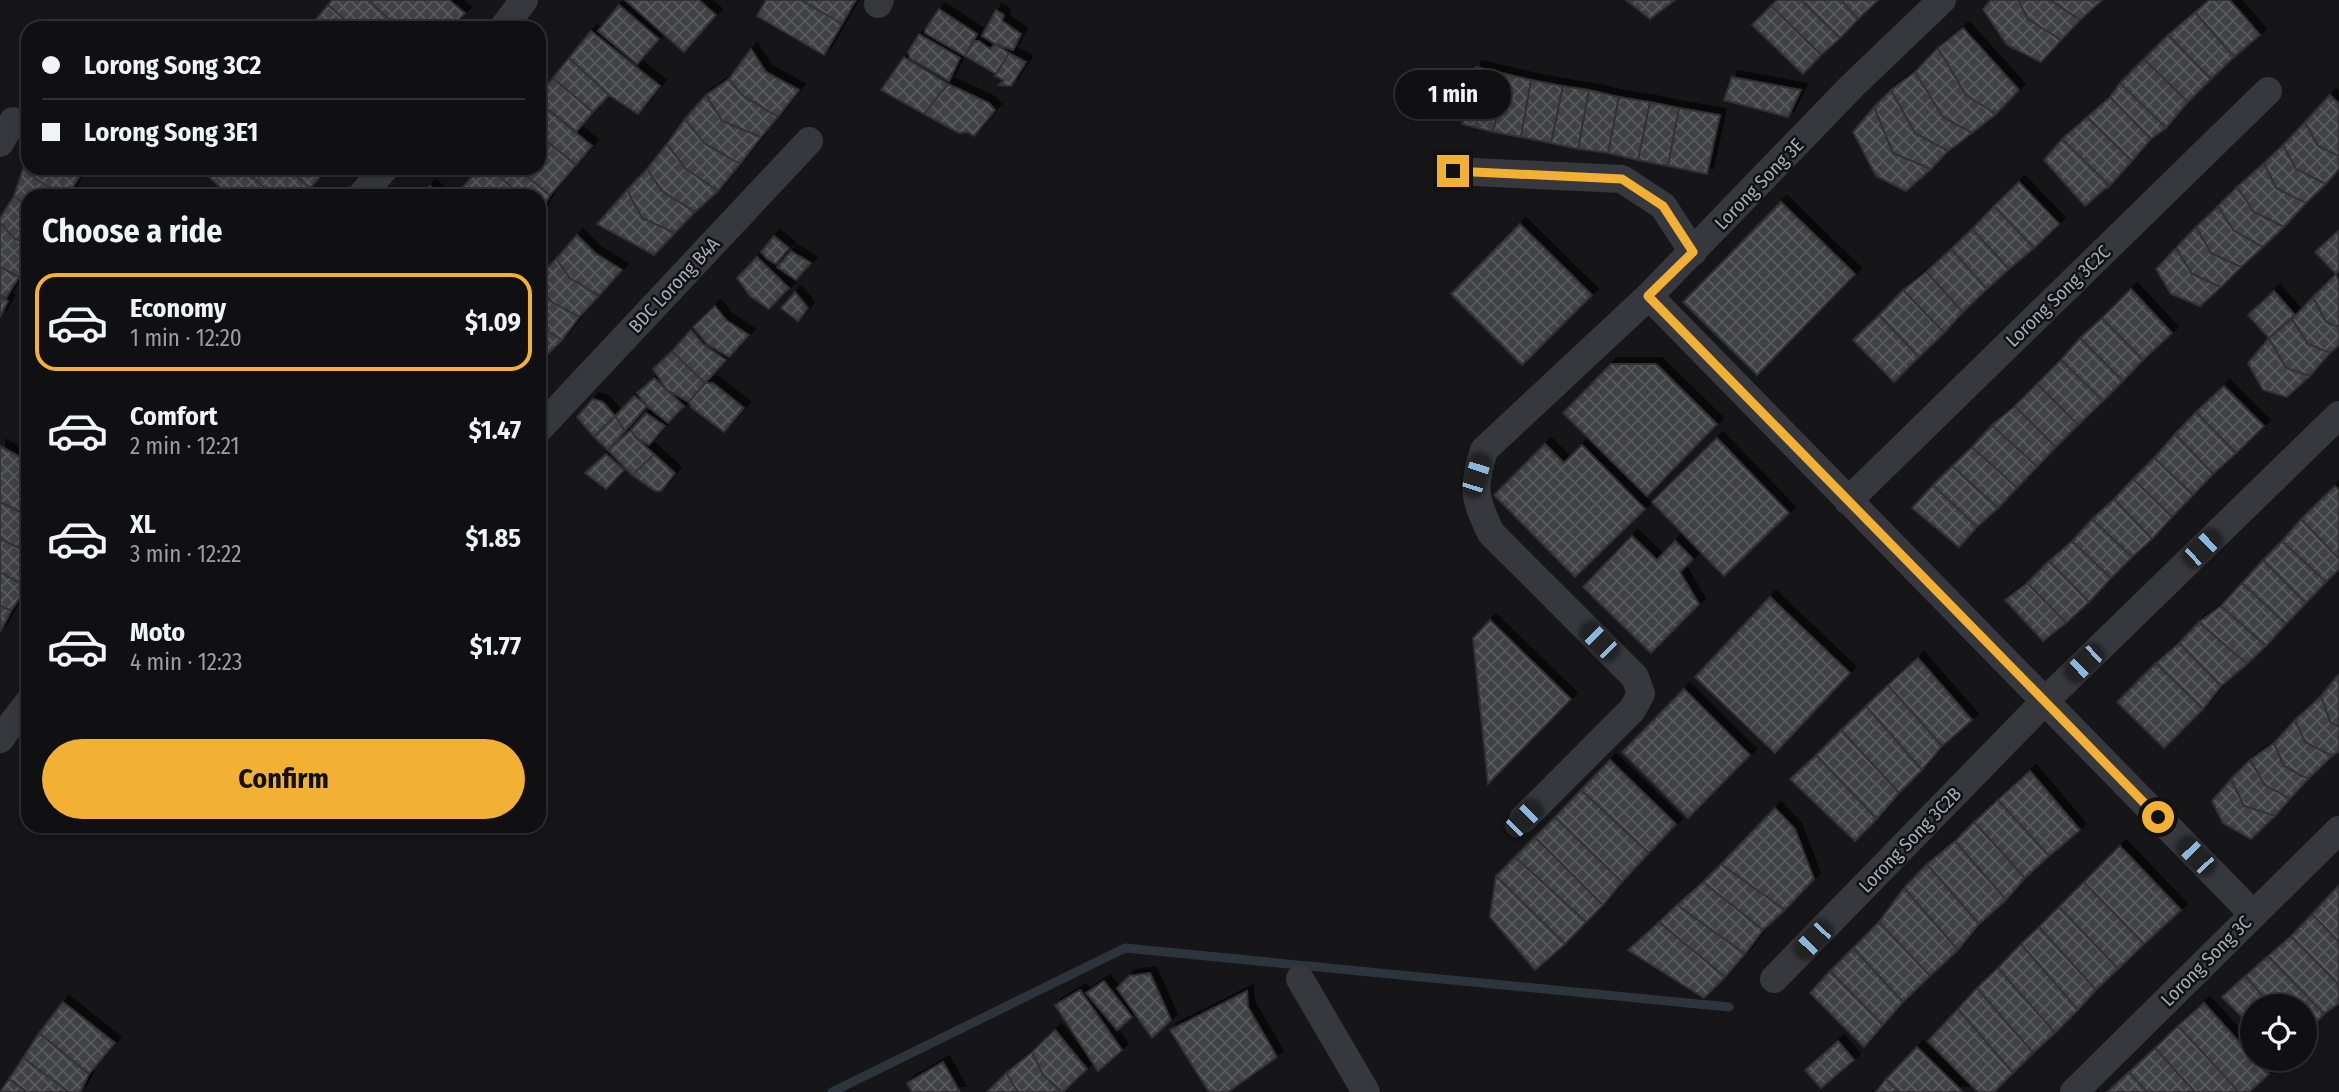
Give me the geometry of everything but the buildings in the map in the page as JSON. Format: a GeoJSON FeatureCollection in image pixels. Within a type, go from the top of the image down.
{"type":"FeatureCollection","features":[{"type":"Feature","properties":{"kind":"street"},"geometry":{"type":"LineString","coordinates":[[508,21],[524,0]]}},
{"type":"Feature","properties":{"kind":"street","name":"Lorong Song 3E"},"geometry":{"type":"LineString","coordinates":[[1523,819],[1632,710],[1641,694],[1635,677],[1491,533],[1477,503],[1476,475],[1484,450],[1693,252],[1852,86],[1942,0]]}},
{"type":"Feature","properties":{"kind":"street","name":"Lorong Song 3C2C"},"geometry":{"type":"LineString","coordinates":[[1848,500],[2268,91]]}},
{"type":"Feature","properties":{"kind":"street","name":"BDC Lorong B4A"},"geometry":{"type":"LineString","coordinates":[[546,422],[809,141]]}},
{"type":"Feature","properties":{"kind":"street"},"geometry":{"type":"LineString","coordinates":[[1453,171],[1622,179],[1663,206],[1693,252]]}},
{"type":"Feature","properties":{"kind":"street"},"geometry":{"type":"LineString","coordinates":[[367,189],[379,175]]}},
{"type":"Feature","properties":{"kind":"street"},"geometry":{"type":"LineString","coordinates":[[1648,296],[2252,914]]}},
{"type":"Feature","properties":{"kind":"street","name":"Lorong Song 3C2B"},"geometry":{"type":"LineString","coordinates":[[1774,979],[2045,701],[2339,415]]}},
{"type":"Feature","properties":{"kind":"street"},"geometry":{"type":"LineString","coordinates":[[0,740],[21,712]]}},
{"type":"Feature","properties":{"kind":"street","name":"Lorong Song 3C"},"geometry":{"type":"LineString","coordinates":[[2074,1092],[2339,830]]}},
{"type":"Feature","properties":{"kind":"street"},"geometry":{"type":"LineString","coordinates":[[1300,979],[1366,1092]]}},
{"type":"Feature","properties":{"kind":"waterway"},"geometry":{"type":"LineString","coordinates":[[832,1092],[1125,948],[1729,1007]]}},
{"type":"Feature","properties":{"kind":"route"},"geometry":{"type":"LineString","coordinates":[[1453,171],[1622,179],[1663,206],[1693,252],[1648,296],[2158,817]]}}]}
